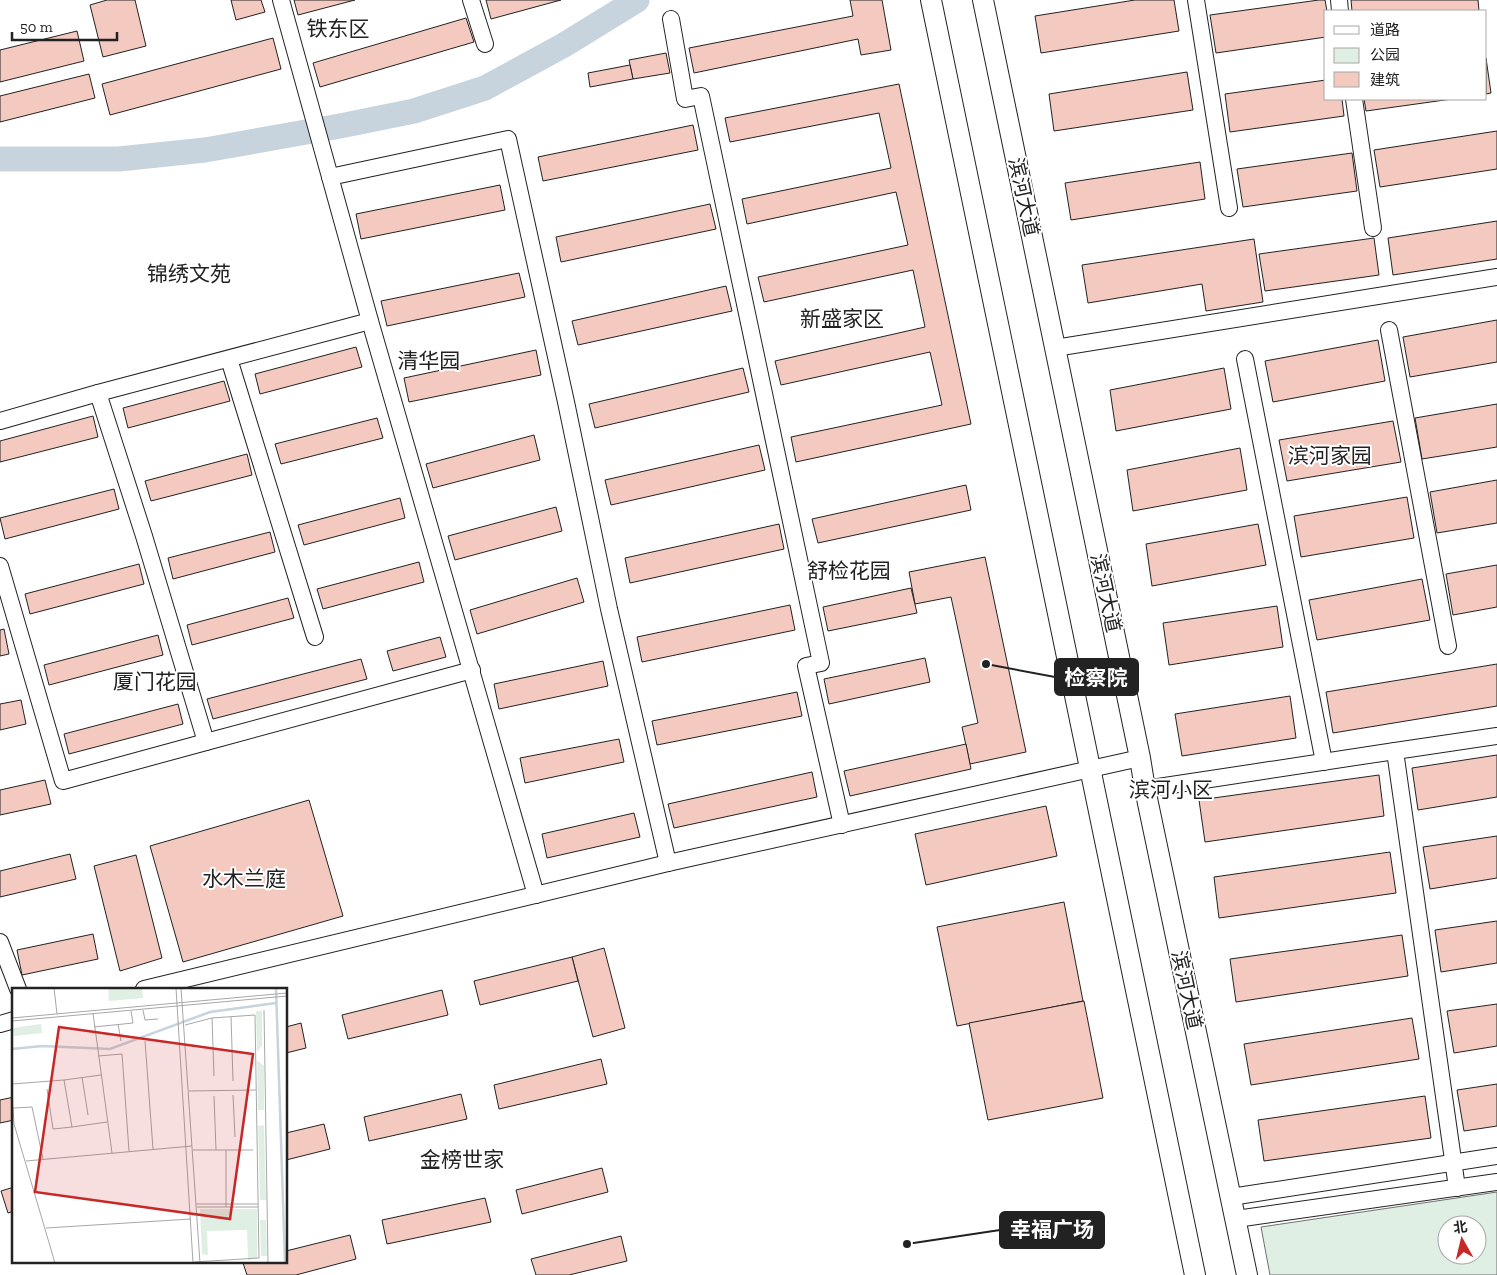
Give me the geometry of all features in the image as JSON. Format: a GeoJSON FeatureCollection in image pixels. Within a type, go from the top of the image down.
{"type":"FeatureCollection","features":[{"type":"Feature","properties":{"kind":"main road"},"geometry":{"type":"LineString","coordinates":[[931,0],[1195,1275]]}},
{"type":"Feature","properties":{"kind":"main road","name":"滨河大道"},"geometry":{"type":"LineString","coordinates":[[983,0],[1140,758],[1144,789],[1247,1275]]}},
{"type":"Feature","properties":{"kind":"street"},"geometry":{"type":"LineString","coordinates":[[281,0],[370,321],[536,895]]}},
{"type":"Feature","properties":{"kind":"street"},"geometry":{"type":"LineString","coordinates":[[471,0],[485,44]]}},
{"type":"Feature","properties":{"kind":"street"},"geometry":{"type":"LineString","coordinates":[[1196,0],[1229,208]]}},
{"type":"Feature","properties":{"kind":"street"},"geometry":{"type":"LineString","coordinates":[[671,19],[685,99],[702,96],[821,663],[806,666],[842,825]]}},
{"type":"Feature","properties":{"kind":"street"},"geometry":{"type":"LineString","coordinates":[[1354,100],[1374,228]]}},
{"type":"Feature","properties":{"kind":"street"},"geometry":{"type":"LineString","coordinates":[[330,177],[508,139],[609,609],[668,863]]}},
{"type":"Feature","properties":{"kind":"street"},"geometry":{"type":"LineString","coordinates":[[1055,348],[1497,277]]}},
{"type":"Feature","properties":{"kind":"street"},"geometry":{"type":"LineString","coordinates":[[0,421],[370,321]]}},
{"type":"Feature","properties":{"kind":"street"},"geometry":{"type":"LineString","coordinates":[[1389,330],[1448,646]]}},
{"type":"Feature","properties":{"kind":"street"},"geometry":{"type":"LineString","coordinates":[[229,358],[315,637]]}},
{"type":"Feature","properties":{"kind":"street"},"geometry":{"type":"LineString","coordinates":[[1245,359],[1324,762]]}},
{"type":"Feature","properties":{"kind":"street"},"geometry":{"type":"LineString","coordinates":[[98,393],[144,536],[206,742]]}},
{"type":"Feature","properties":{"kind":"street"},"geometry":{"type":"LineString","coordinates":[[0,566],[64,781],[472,670]]}},
{"type":"Feature","properties":{"kind":"street"},"geometry":{"type":"LineString","coordinates":[[1144,789],[1497,736]]}},
{"type":"Feature","properties":{"kind":"street"},"geometry":{"type":"LineString","coordinates":[[1394,751],[1456,1188]]}},
{"type":"Feature","properties":{"kind":"street"},"geometry":{"type":"LineString","coordinates":[[148,988],[668,863],[1140,758]]}},
{"type":"Feature","properties":{"kind":"street"},"geometry":{"type":"LineString","coordinates":[[0,942],[18,988]]}},
{"type":"Feature","properties":{"kind":"street"},"geometry":{"type":"LineString","coordinates":[[1231,1197],[1497,1156]]}},
{"type":"Feature","properties":{"kind":"street"},"geometry":{"type":"LineString","coordinates":[[1236,1220],[1497,1182]]}},
{"type":"Feature","properties":{"kind":"green space"},"geometry":{"type":"Polygon","coordinates":[[[1497,1192],[1497,1275],[1270,1275],[1261,1227],[1497,1192]]]}},
{"type":"Feature","properties":{"kind":"building"},"geometry":{"type":"Polygon","coordinates":[[[107,0],[135,0],[146,46],[103,57],[90,5],[107,0]]]}},
{"type":"Feature","properties":{"kind":"building"},"geometry":{"type":"Polygon","coordinates":[[[231,0],[261,0],[265,12],[236,20],[231,0]]]}},
{"type":"Feature","properties":{"kind":"building"},"geometry":{"type":"Polygon","coordinates":[[[294,0],[355,0],[298,15],[294,0]]]}},
{"type":"Feature","properties":{"kind":"building"},"geometry":{"type":"Polygon","coordinates":[[[486,0],[561,0],[491,19],[486,0]]]}},
{"type":"Feature","properties":{"kind":"building"},"geometry":{"type":"Polygon","coordinates":[[[850,0],[882,0],[891,50],[861,55],[858,39],[694,73],[689,48],[853,16],[850,0]]]}},
{"type":"Feature","properties":{"kind":"building"},"geometry":{"type":"Polygon","coordinates":[[[1135,0],[1174,0],[1179,31],[1041,53],[1035,16],[1135,0]]]}},
{"type":"Feature","properties":{"kind":"building"},"geometry":{"type":"Polygon","coordinates":[[[1319,0],[1325,0],[1327,10],[1324,10],[1324,37],[1216,53],[1210,15],[1319,0]]]}},
{"type":"Feature","properties":{"kind":"building"},"geometry":{"type":"Polygon","coordinates":[[[1351,0],[1478,0],[1479,10],[1352,10],[1351,0]]]}},
{"type":"Feature","properties":{"kind":"building"},"geometry":{"type":"Polygon","coordinates":[[[466,18],[474,42],[320,87],[313,63],[466,18]]]}},
{"type":"Feature","properties":{"kind":"building"},"geometry":{"type":"Polygon","coordinates":[[[77,31],[84,61],[0,82],[0,50],[77,31]]]}},
{"type":"Feature","properties":{"kind":"building"},"geometry":{"type":"Polygon","coordinates":[[[273,38],[281,69],[110,115],[102,84],[273,38]]]}},
{"type":"Feature","properties":{"kind":"building"},"geometry":{"type":"Polygon","coordinates":[[[666,53],[670,73],[633,79],[629,60],[666,53]]]}},
{"type":"Feature","properties":{"kind":"building"},"geometry":{"type":"Polygon","coordinates":[[[630,65],[633,79],[590,87],[588,73],[630,65]]]}},
{"type":"Feature","properties":{"kind":"building"},"geometry":{"type":"Polygon","coordinates":[[[1487,65],[1491,93],[1487,94],[1487,65]]]}},
{"type":"Feature","properties":{"kind":"building"},"geometry":{"type":"Polygon","coordinates":[[[1187,72],[1193,110],[1054,131],[1049,94],[1187,72]]]}},
{"type":"Feature","properties":{"kind":"building"},"geometry":{"type":"Polygon","coordinates":[[[89,74],[95,98],[0,122],[0,96],[89,74]]]}},
{"type":"Feature","properties":{"kind":"building"},"geometry":{"type":"Polygon","coordinates":[[[1324,80],[1324,100],[1342,100],[1344,116],[1230,132],[1225,94],[1324,80]]]}},
{"type":"Feature","properties":{"kind":"building"},"geometry":{"type":"Polygon","coordinates":[[[899,84],[971,424],[796,462],[791,437],[942,405],[930,352],[781,385],[775,361],[925,327],[913,270],[764,302],[758,277],[908,245],[896,192],[747,224],[742,199],[891,168],[879,113],[730,142],[725,118],[899,84]]]}},
{"type":"Feature","properties":{"kind":"building"},"geometry":{"type":"Polygon","coordinates":[[[1364,100],[1445,100],[1366,111],[1364,100]]]}},
{"type":"Feature","properties":{"kind":"building"},"geometry":{"type":"Polygon","coordinates":[[[693,125],[698,150],[543,181],[538,157],[693,125]]]}},
{"type":"Feature","properties":{"kind":"building"},"geometry":{"type":"Polygon","coordinates":[[[1497,131],[1497,169],[1380,187],[1374,150],[1497,131]]]}},
{"type":"Feature","properties":{"kind":"building"},"geometry":{"type":"Polygon","coordinates":[[[1352,153],[1357,191],[1243,207],[1237,169],[1352,153]]]}},
{"type":"Feature","properties":{"kind":"building"},"geometry":{"type":"Polygon","coordinates":[[[1200,162],[1205,199],[1071,220],[1065,183],[1200,162]]]}},
{"type":"Feature","properties":{"kind":"building"},"geometry":{"type":"Polygon","coordinates":[[[500,185],[505,210],[361,239],[356,214],[500,185]]]}},
{"type":"Feature","properties":{"kind":"building"},"geometry":{"type":"Polygon","coordinates":[[[710,204],[716,229],[561,262],[556,237],[710,204]]]}},
{"type":"Feature","properties":{"kind":"building"},"geometry":{"type":"Polygon","coordinates":[[[1497,221],[1497,259],[1393,275],[1388,238],[1497,221]]]}},
{"type":"Feature","properties":{"kind":"building"},"geometry":{"type":"Polygon","coordinates":[[[1374,238],[1379,275],[1265,291],[1259,254],[1374,238]]]}},
{"type":"Feature","properties":{"kind":"building"},"geometry":{"type":"Polygon","coordinates":[[[1254,239],[1263,302],[1206,311],[1202,284],[1088,303],[1082,265],[1254,239]]]}},
{"type":"Feature","properties":{"kind":"building"},"geometry":{"type":"Polygon","coordinates":[[[519,273],[525,297],[387,326],[381,301],[519,273]]]}},
{"type":"Feature","properties":{"kind":"building"},"geometry":{"type":"Polygon","coordinates":[[[726,286],[732,311],[578,345],[572,321],[726,286]]]}},
{"type":"Feature","properties":{"kind":"building"},"geometry":{"type":"Polygon","coordinates":[[[1497,320],[1497,362],[1410,377],[1403,337],[1497,320]]]}},
{"type":"Feature","properties":{"kind":"building"},"geometry":{"type":"Polygon","coordinates":[[[1378,340],[1385,381],[1273,402],[1265,361],[1378,340]]]}},
{"type":"Feature","properties":{"kind":"building"},"geometry":{"type":"Polygon","coordinates":[[[356,347],[362,367],[260,394],[255,374],[356,347]]]}},
{"type":"Feature","properties":{"kind":"building"},"geometry":{"type":"Polygon","coordinates":[[[536,350],[541,375],[409,402],[404,378],[536,350]]]}},
{"type":"Feature","properties":{"kind":"building"},"geometry":{"type":"Polygon","coordinates":[[[743,368],[749,392],[595,428],[589,404],[743,368]]]}},
{"type":"Feature","properties":{"kind":"building"},"geometry":{"type":"Polygon","coordinates":[[[1224,368],[1231,409],[1116,431],[1110,390],[1224,368]]]}},
{"type":"Feature","properties":{"kind":"building"},"geometry":{"type":"Polygon","coordinates":[[[224,381],[230,401],[128,428],[123,408],[224,381]]]}},
{"type":"Feature","properties":{"kind":"building"},"geometry":{"type":"Polygon","coordinates":[[[1497,404],[1497,447],[1422,459],[1415,418],[1497,404]]]}},
{"type":"Feature","properties":{"kind":"building"},"geometry":{"type":"Polygon","coordinates":[[[93,416],[98,437],[0,462],[0,441],[93,416]]]}},
{"type":"Feature","properties":{"kind":"building"},"geometry":{"type":"Polygon","coordinates":[[[377,418],[383,438],[281,464],[275,444],[377,418]]]}},
{"type":"Feature","properties":{"kind":"building"},"geometry":{"type":"Polygon","coordinates":[[[1393,421],[1401,462],[1287,481],[1279,440],[1393,421]]]}},
{"type":"Feature","properties":{"kind":"building"},"geometry":{"type":"Polygon","coordinates":[[[534,435],[540,460],[433,488],[426,464],[534,435]]]}},
{"type":"Feature","properties":{"kind":"building"},"geometry":{"type":"Polygon","coordinates":[[[759,445],[765,470],[611,505],[605,480],[759,445]]]}},
{"type":"Feature","properties":{"kind":"building"},"geometry":{"type":"Polygon","coordinates":[[[1240,448],[1247,490],[1133,511],[1127,470],[1240,448]]]}},
{"type":"Feature","properties":{"kind":"building"},"geometry":{"type":"Polygon","coordinates":[[[247,454],[252,475],[151,501],[145,481],[247,454]]]}},
{"type":"Feature","properties":{"kind":"building"},"geometry":{"type":"Polygon","coordinates":[[[1497,480],[1497,523],[1437,533],[1430,492],[1497,480]]]}},
{"type":"Feature","properties":{"kind":"building"},"geometry":{"type":"Polygon","coordinates":[[[966,485],[971,510],[818,543],[812,519],[966,485]]]}},
{"type":"Feature","properties":{"kind":"building"},"geometry":{"type":"Polygon","coordinates":[[[114,489],[119,509],[5,539],[0,518],[114,489]]]}},
{"type":"Feature","properties":{"kind":"building"},"geometry":{"type":"Polygon","coordinates":[[[1407,497],[1414,538],[1301,557],[1294,516],[1407,497]]]}},
{"type":"Feature","properties":{"kind":"building"},"geometry":{"type":"Polygon","coordinates":[[[400,498],[405,518],[304,545],[298,525],[400,498]]]}},
{"type":"Feature","properties":{"kind":"building"},"geometry":{"type":"Polygon","coordinates":[[[556,507],[562,531],[455,560],[448,536],[556,507]]]}},
{"type":"Feature","properties":{"kind":"building"},"geometry":{"type":"Polygon","coordinates":[[[779,524],[784,549],[630,583],[625,558],[779,524]]]}},
{"type":"Feature","properties":{"kind":"building"},"geometry":{"type":"Polygon","coordinates":[[[1258,524],[1266,565],[1152,586],[1146,544],[1258,524]]]}},
{"type":"Feature","properties":{"kind":"building"},"geometry":{"type":"Polygon","coordinates":[[[270,532],[275,552],[173,579],[168,558],[270,532]]]}},
{"type":"Feature","properties":{"kind":"building"},"geometry":{"type":"Polygon","coordinates":[[[985,557],[1026,752],[970,764],[962,727],[978,723],[951,597],[915,604],[909,572],[985,557]]]}},
{"type":"Feature","properties":{"kind":"building"},"geometry":{"type":"Polygon","coordinates":[[[419,562],[424,582],[323,609],[317,589],[419,562]]]}},
{"type":"Feature","properties":{"kind":"building"},"geometry":{"type":"Polygon","coordinates":[[[139,564],[144,584],[30,614],[25,594],[139,564]]]}},
{"type":"Feature","properties":{"kind":"building"},"geometry":{"type":"Polygon","coordinates":[[[1497,565],[1497,607],[1453,615],[1446,574],[1497,565]]]}},
{"type":"Feature","properties":{"kind":"building"},"geometry":{"type":"Polygon","coordinates":[[[577,578],[584,602],[477,634],[470,610],[577,578]]]}},
{"type":"Feature","properties":{"kind":"building"},"geometry":{"type":"Polygon","coordinates":[[[1422,579],[1430,620],[1317,640],[1309,600],[1422,579]]]}},
{"type":"Feature","properties":{"kind":"building"},"geometry":{"type":"Polygon","coordinates":[[[911,588],[917,613],[828,631],[823,607],[911,588]]]}},
{"type":"Feature","properties":{"kind":"building"},"geometry":{"type":"Polygon","coordinates":[[[288,598],[294,618],[192,645],[187,625],[288,598]]]}},
{"type":"Feature","properties":{"kind":"building"},"geometry":{"type":"Polygon","coordinates":[[[790,605],[795,630],[642,662],[637,637],[790,605]]]}},
{"type":"Feature","properties":{"kind":"building"},"geometry":{"type":"Polygon","coordinates":[[[1277,606],[1283,647],[1169,665],[1163,623],[1277,606]]]}},
{"type":"Feature","properties":{"kind":"building"},"geometry":{"type":"Polygon","coordinates":[[[4,629],[9,654],[0,656],[0,630],[4,629]]]}},
{"type":"Feature","properties":{"kind":"building"},"geometry":{"type":"Polygon","coordinates":[[[158,635],[163,655],[49,685],[44,665],[158,635]]]}},
{"type":"Feature","properties":{"kind":"building"},"geometry":{"type":"Polygon","coordinates":[[[440,637],[446,657],[393,671],[387,651],[440,637]]]}},
{"type":"Feature","properties":{"kind":"building"},"geometry":{"type":"Polygon","coordinates":[[[925,658],[930,682],[829,704],[824,679],[925,658]]]}},
{"type":"Feature","properties":{"kind":"building"},"geometry":{"type":"Polygon","coordinates":[[[361,659],[367,679],[213,719],[207,699],[361,659]]]}},
{"type":"Feature","properties":{"kind":"building"},"geometry":{"type":"Polygon","coordinates":[[[603,661],[608,686],[499,709],[494,684],[603,661]]]}},
{"type":"Feature","properties":{"kind":"building"},"geometry":{"type":"Polygon","coordinates":[[[1497,664],[1497,706],[1333,733],[1326,692],[1497,664]]]}},
{"type":"Feature","properties":{"kind":"building"},"geometry":{"type":"Polygon","coordinates":[[[797,692],[802,716],[657,745],[652,721],[797,692]]]}},
{"type":"Feature","properties":{"kind":"building"},"geometry":{"type":"Polygon","coordinates":[[[1290,696],[1296,738],[1182,756],[1175,714],[1290,696]]]}},
{"type":"Feature","properties":{"kind":"building"},"geometry":{"type":"Polygon","coordinates":[[[21,700],[26,724],[0,730],[0,704],[21,700]]]}},
{"type":"Feature","properties":{"kind":"building"},"geometry":{"type":"Polygon","coordinates":[[[178,704],[183,724],[69,754],[64,734],[178,704]]]}},
{"type":"Feature","properties":{"kind":"building"},"geometry":{"type":"Polygon","coordinates":[[[619,739],[624,762],[525,783],[520,758],[619,739]]]}},
{"type":"Feature","properties":{"kind":"building"},"geometry":{"type":"Polygon","coordinates":[[[966,744],[971,769],[850,796],[844,771],[966,744]]]}},
{"type":"Feature","properties":{"kind":"building"},"geometry":{"type":"Polygon","coordinates":[[[1497,755],[1497,797],[1418,810],[1412,768],[1497,755]]]}},
{"type":"Feature","properties":{"kind":"building"},"geometry":{"type":"Polygon","coordinates":[[[812,772],[817,797],[674,828],[668,804],[812,772]]]}},
{"type":"Feature","properties":{"kind":"building"},"geometry":{"type":"Polygon","coordinates":[[[1379,775],[1384,816],[1205,842],[1199,800],[1379,775]]]}},
{"type":"Feature","properties":{"kind":"building"},"geometry":{"type":"Polygon","coordinates":[[[45,780],[51,804],[0,815],[0,790],[45,780]]]}},
{"type":"Feature","properties":{"kind":"building"},"geometry":{"type":"Polygon","coordinates":[[[309,800],[343,916],[183,962],[150,846],[309,800]]]}},
{"type":"Feature","properties":{"kind":"building"},"geometry":{"type":"Polygon","coordinates":[[[1046,806],[1057,856],[926,885],[915,834],[1046,806]]]}},
{"type":"Feature","properties":{"kind":"building"},"geometry":{"type":"Polygon","coordinates":[[[634,813],[640,837],[547,858],[542,834],[634,813]]]}},
{"type":"Feature","properties":{"kind":"building"},"geometry":{"type":"Polygon","coordinates":[[[1497,836],[1497,878],[1430,889],[1423,847],[1497,836]]]}},
{"type":"Feature","properties":{"kind":"building"},"geometry":{"type":"Polygon","coordinates":[[[1390,852],[1396,893],[1219,918],[1214,877],[1390,852]]]}},
{"type":"Feature","properties":{"kind":"building"},"geometry":{"type":"Polygon","coordinates":[[[70,854],[76,879],[0,897],[0,871],[70,854]]]}},
{"type":"Feature","properties":{"kind":"building"},"geometry":{"type":"Polygon","coordinates":[[[136,855],[162,958],[120,971],[94,866],[136,855]]]}},
{"type":"Feature","properties":{"kind":"building"},"geometry":{"type":"Polygon","coordinates":[[[1064,902],[1083,1001],[957,1026],[937,927],[1064,902]]]}},
{"type":"Feature","properties":{"kind":"building"},"geometry":{"type":"Polygon","coordinates":[[[1497,921],[1497,963],[1441,972],[1435,930],[1497,921]]]}},
{"type":"Feature","properties":{"kind":"building"},"geometry":{"type":"Polygon","coordinates":[[[93,934],[98,959],[22,975],[17,950],[93,934]]]}},
{"type":"Feature","properties":{"kind":"building"},"geometry":{"type":"Polygon","coordinates":[[[1402,935],[1408,976],[1236,1002],[1230,959],[1402,935]]]}},
{"type":"Feature","properties":{"kind":"building"},"geometry":{"type":"Polygon","coordinates":[[[604,948],[625,1028],[593,1037],[572,957],[604,948]]]}},
{"type":"Feature","properties":{"kind":"building"},"geometry":{"type":"Polygon","coordinates":[[[572,957],[578,981],[480,1005],[474,981],[572,957]]]}},
{"type":"Feature","properties":{"kind":"building"},"geometry":{"type":"Polygon","coordinates":[[[442,990],[448,1015],[348,1039],[342,1015],[442,990]]]}},
{"type":"Feature","properties":{"kind":"building"},"geometry":{"type":"Polygon","coordinates":[[[1084,1001],[1103,1098],[988,1120],[969,1023],[1084,1001]]]}},
{"type":"Feature","properties":{"kind":"building"},"geometry":{"type":"Polygon","coordinates":[[[1497,1004],[1497,1046],[1454,1053],[1447,1011],[1497,1004]]]}},
{"type":"Feature","properties":{"kind":"building"},"geometry":{"type":"Polygon","coordinates":[[[1412,1018],[1419,1059],[1251,1085],[1244,1044],[1412,1018]]]}},
{"type":"Feature","properties":{"kind":"building"},"geometry":{"type":"Polygon","coordinates":[[[301,1023],[306,1048],[288,1052],[288,1026],[301,1023]]]}},
{"type":"Feature","properties":{"kind":"building"},"geometry":{"type":"Polygon","coordinates":[[[601,1059],[607,1084],[499,1109],[494,1085],[601,1059]]]}},
{"type":"Feature","properties":{"kind":"building"},"geometry":{"type":"Polygon","coordinates":[[[1497,1084],[1497,1126],[1464,1131],[1457,1090],[1497,1084]]]}},
{"type":"Feature","properties":{"kind":"building"},"geometry":{"type":"Polygon","coordinates":[[[461,1094],[467,1119],[369,1141],[364,1117],[461,1094]]]}},
{"type":"Feature","properties":{"kind":"building"},"geometry":{"type":"Polygon","coordinates":[[[1425,1096],[1431,1138],[1264,1161],[1258,1120],[1425,1096]]]}},
{"type":"Feature","properties":{"kind":"building"},"geometry":{"type":"Polygon","coordinates":[[[12,1097],[12,1120],[0,1123],[0,1100],[12,1097]]]}},
{"type":"Feature","properties":{"kind":"building"},"geometry":{"type":"Polygon","coordinates":[[[324,1124],[330,1149],[288,1160],[288,1133],[324,1124]]]}},
{"type":"Feature","properties":{"kind":"building"},"geometry":{"type":"Polygon","coordinates":[[[602,1168],[608,1192],[522,1214],[516,1190],[602,1168]]]}},
{"type":"Feature","properties":{"kind":"building"},"geometry":{"type":"Polygon","coordinates":[[[12,1188],[12,1212],[8,1213],[1,1191],[12,1188]]]}},
{"type":"Feature","properties":{"kind":"building"},"geometry":{"type":"Polygon","coordinates":[[[485,1198],[491,1222],[387,1244],[382,1220],[485,1198]]]}},
{"type":"Feature","properties":{"kind":"building"},"geometry":{"type":"Polygon","coordinates":[[[350,1235],[356,1259],[296,1275],[247,1275],[243,1263],[288,1262],[288,1250],[350,1235]]]}},
{"type":"Feature","properties":{"kind":"building"},"geometry":{"type":"Polygon","coordinates":[[[621,1236],[627,1261],[569,1275],[536,1275],[531,1259],[621,1236]]]}},
{"type":"Feature","properties":{"kind":"waterway"},"geometry":{"type":"LineString","coordinates":[[0,159],[119,159],[205,150],[414,111],[485,88],[564,45],[637,0]]}},
{"type":"Feature","properties":{"kind":"place","name":"检察院"},"geometry":{"type":"Point","coordinates":[986,664]}},
{"type":"Feature","properties":{"kind":"place","name":"幸福广场"},"geometry":{"type":"Point","coordinates":[907,1244]}},
{"type":"Feature","properties":{"kind":"district","name":"铁东区"},"geometry":{"type":"Point","coordinates":[338,29]}},
{"type":"Feature","properties":{"kind":"district","name":"锦绣文苑"},"geometry":{"type":"Point","coordinates":[189,274]}},
{"type":"Feature","properties":{"kind":"district","name":"新盛家区"},"geometry":{"type":"Point","coordinates":[842,319]}},
{"type":"Feature","properties":{"kind":"district","name":"清华园"},"geometry":{"type":"Point","coordinates":[429,361]}},
{"type":"Feature","properties":{"kind":"district","name":"滨河家园"},"geometry":{"type":"Point","coordinates":[1330,456]}},
{"type":"Feature","properties":{"kind":"district","name":"舒检花园"},"geometry":{"type":"Point","coordinates":[849,571]}},
{"type":"Feature","properties":{"kind":"district","name":"厦门花园"},"geometry":{"type":"Point","coordinates":[155,682]}},
{"type":"Feature","properties":{"kind":"district","name":"滨河小区"},"geometry":{"type":"Point","coordinates":[1171,790]}},
{"type":"Feature","properties":{"kind":"district","name":"水木兰庭"},"geometry":{"type":"Point","coordinates":[244,879]}},
{"type":"Feature","properties":{"kind":"district","name":"金榜世家"},"geometry":{"type":"Point","coordinates":[462,1160]}}]}
